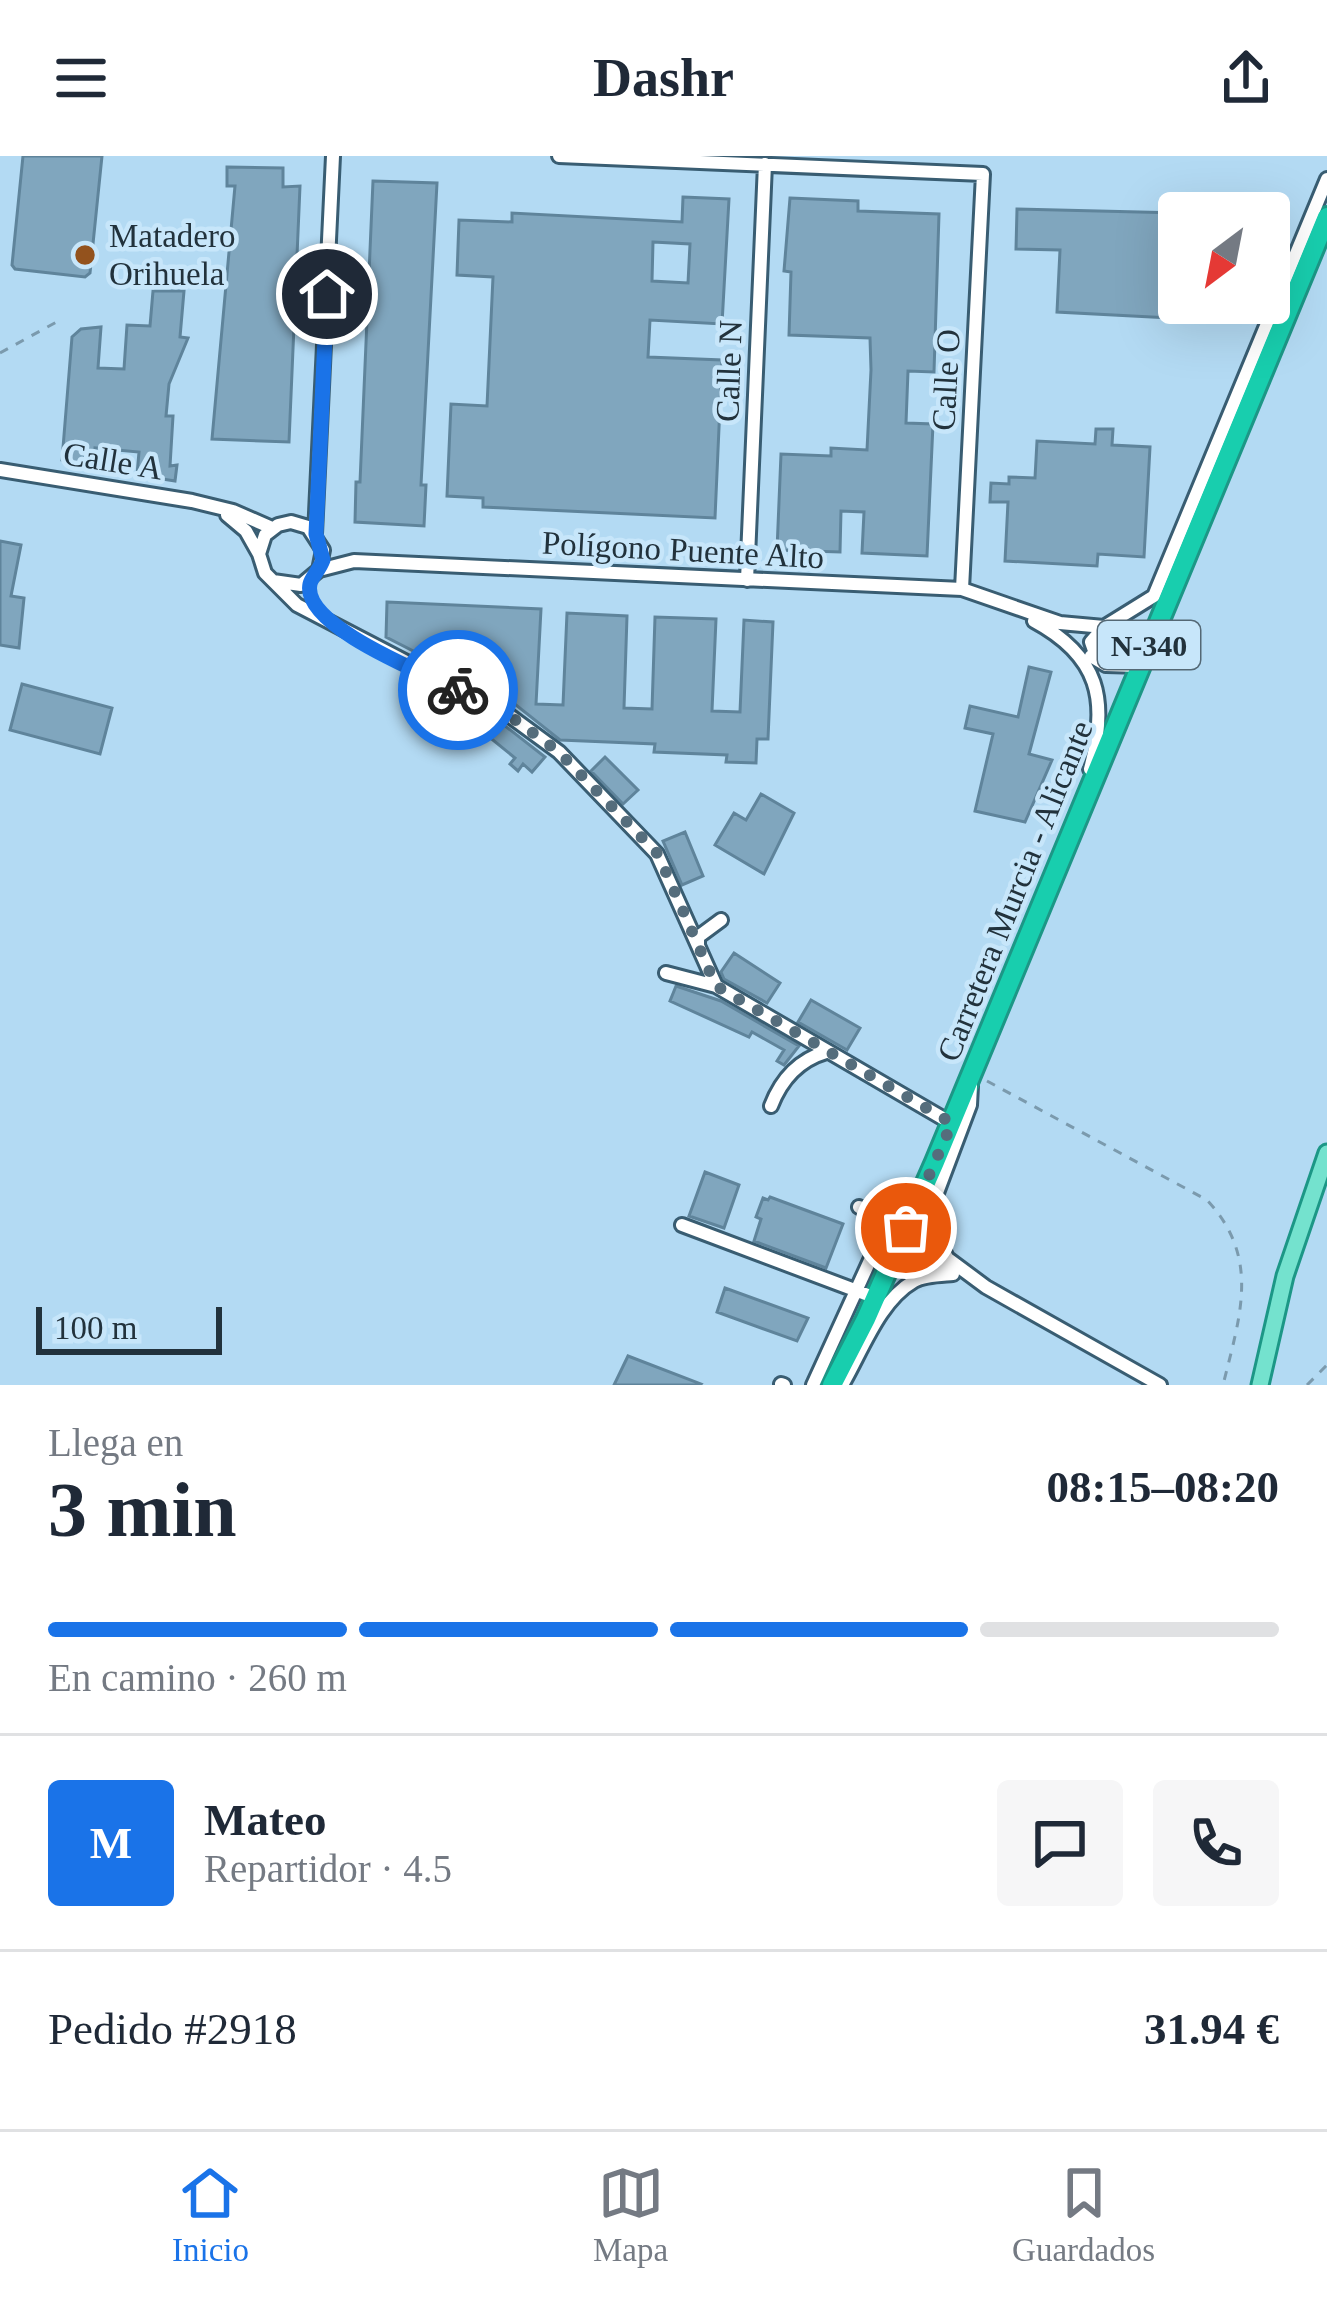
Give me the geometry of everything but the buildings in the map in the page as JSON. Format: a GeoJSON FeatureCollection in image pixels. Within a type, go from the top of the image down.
{"type":"FeatureCollection","features":[{"type":"Feature","properties":{"kind":"highway","name":"Carretera Murcia - Alicante"},"geometry":{"type":"LineString","coordinates":[[832,1385],[867,1294],[952,1123],[1327,217]]}},
{"type":"Feature","properties":{"kind":"main road"},"geometry":{"type":"LineString","coordinates":[[1260,1385],[1285,1276],[1327,1153]]}},
{"type":"Feature","properties":{"kind":"street"},"geometry":{"type":"LineString","coordinates":[[326,621],[314,606],[314,575],[323,560],[317,493],[333,156]]}},
{"type":"Feature","properties":{"kind":"street"},"geometry":{"type":"LineString","coordinates":[[559,156],[765,164]]}},
{"type":"Feature","properties":{"kind":"street","name":"Calle O"},"geometry":{"type":"LineString","coordinates":[[765,164],[983,174],[962,590]]}},
{"type":"Feature","properties":{"kind":"street","name":"Calle N"},"geometry":{"type":"LineString","coordinates":[[747,580],[765,164]]}},
{"type":"Feature","properties":{"kind":"street"},"geometry":{"type":"LineString","coordinates":[[1097,659],[1091,642],[1104,628],[1154,596],[1327,179]]}},
{"type":"Feature","properties":{"kind":"street","name":"Calle A"},"geometry":{"type":"LineString","coordinates":[[0,470],[217,507],[272,528]]}},
{"type":"Feature","properties":{"kind":"street"},"geometry":{"type":"LineString","coordinates":[[259,554],[272,528],[291,522],[317,493]]}},
{"type":"Feature","properties":{"kind":"street"},"geometry":{"type":"LineString","coordinates":[[217,507],[246,531],[265,573],[297,605],[510,716],[559,752],[658,854],[716,986]]}},
{"type":"Feature","properties":{"kind":"street","name":"Polígono Puente Alto"},"geometry":{"type":"LineString","coordinates":[[291,522],[354,561]]}},
{"type":"Feature","properties":{"kind":"street","name":"Polígono Puente Alto"},"geometry":{"type":"LineString","coordinates":[[273,580],[291,586],[354,561],[962,590],[1006,606]]}},
{"type":"Feature","properties":{"kind":"street"},"geometry":{"type":"LineString","coordinates":[[1006,606],[1060,623],[1104,628],[1122,641],[1141,666]]}},
{"type":"Feature","properties":{"kind":"street"},"geometry":{"type":"LineString","coordinates":[[1006,606],[1106,665],[1141,666]]}},
{"type":"Feature","properties":{"kind":"street"},"geometry":{"type":"LineString","coordinates":[[1074,647],[1094,675],[1100,710],[1095,751],[1074,827]]}},
{"type":"Feature","properties":{"kind":"street"},"geometry":{"type":"LineString","coordinates":[[698,953],[698,937],[721,920]]}},
{"type":"Feature","properties":{"kind":"street"},"geometry":{"type":"LineString","coordinates":[[666,973],[716,986],[952,1123]]}},
{"type":"Feature","properties":{"kind":"street"},"geometry":{"type":"LineString","coordinates":[[771,1106],[780,1082],[813,1056],[826,1052]]}},
{"type":"Feature","properties":{"kind":"street"},"geometry":{"type":"LineString","coordinates":[[972,1074],[970,1105],[932,1206],[933,1226],[946,1258],[986,1287],[1160,1385]]}},
{"type":"Feature","properties":{"kind":"street"},"geometry":{"type":"LineString","coordinates":[[859,1207],[898,1230],[914,1253],[986,1287]]}},
{"type":"Feature","properties":{"kind":"street"},"geometry":{"type":"LineString","coordinates":[[682,1226],[867,1294],[813,1385]]}},
{"type":"Feature","properties":{"kind":"street"},"geometry":{"type":"LineString","coordinates":[[842,1385],[881,1314],[900,1294],[916,1279],[952,1274]]}},
{"type":"Feature","properties":{"kind":"path"},"geometry":{"type":"LineString","coordinates":[[0,353],[62,319]]}},
{"type":"Feature","properties":{"kind":"path"},"geometry":{"type":"LineString","coordinates":[[972,1074],[1207,1199],[1225,1219],[1240,1250],[1242,1310],[1223,1385]]}},
{"type":"Feature","properties":{"kind":"path"},"geometry":{"type":"LineString","coordinates":[[1307,1385],[1327,1365]]}},
{"type":"Feature","properties":{"kind":"way so far"},"geometry":{"type":"LineString","coordinates":[[458,690],[510,716],[559,752],[658,854],[716,986],[952,1123],[906,1228]]}},
{"type":"Feature","properties":{"kind":"place","name":"Matadero Orihuela"},"geometry":{"type":"Point","coordinates":[85,255]}},
{"type":"Feature","properties":{"kind":"route"},"geometry":{"type":"LineString","coordinates":[[327,294],[316,534],[323,560],[309,581],[311,598],[326,621],[458,690]]}}]}
